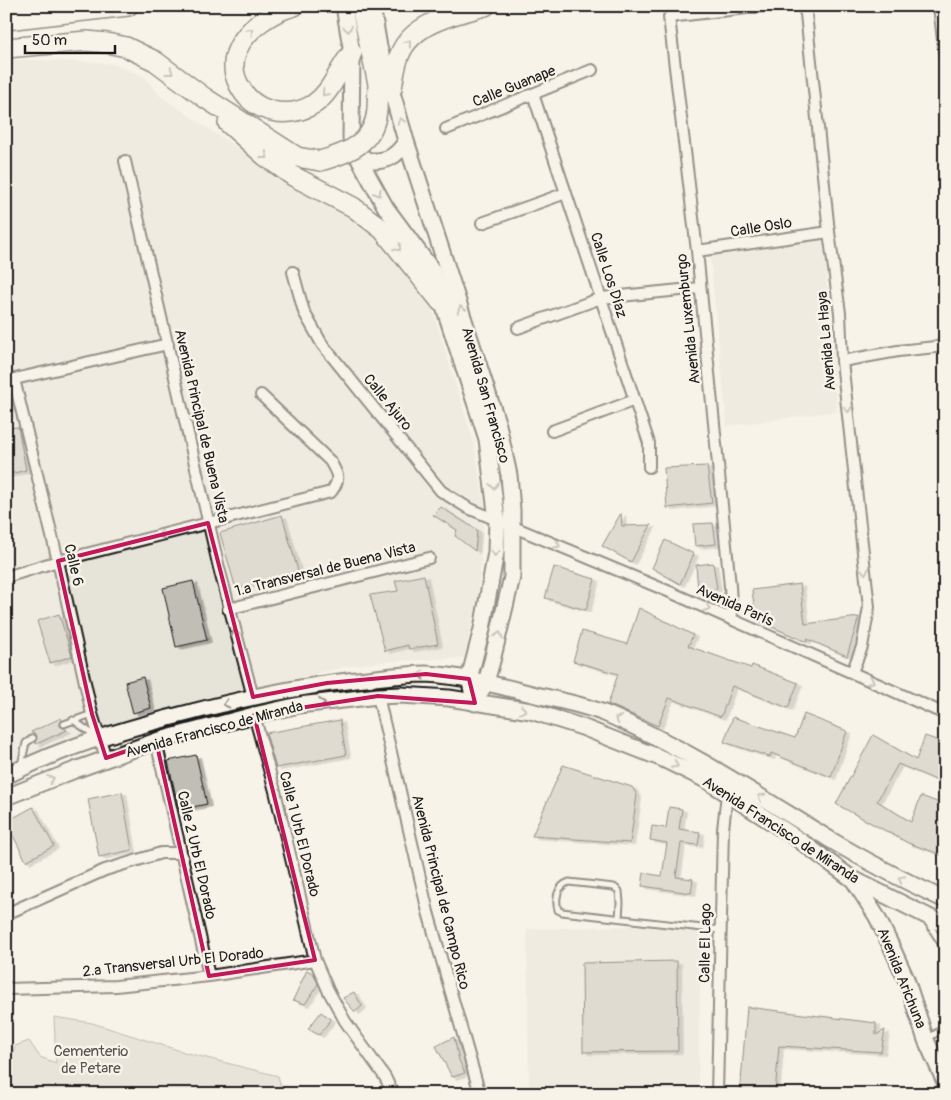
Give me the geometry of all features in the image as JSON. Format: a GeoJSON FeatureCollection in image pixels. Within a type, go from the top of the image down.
{"type":"FeatureCollection","features":[{"type":"Feature","properties":{"kind":"highway"},"geometry":{"type":"LineString","coordinates":[[6,20],[128,6]]}},
{"type":"Feature","properties":{"kind":"highway"},"geometry":{"type":"LineString","coordinates":[[294,6],[272,14],[255,26],[247,34],[239,48],[235,61],[238,85],[258,107],[268,111],[288,113],[302,110],[315,103],[329,90],[343,63],[352,53]]}},
{"type":"Feature","properties":{"kind":"highway"},"geometry":{"type":"LineString","coordinates":[[6,48],[87,42],[107,43],[126,47],[155,61],[205,98],[297,157],[320,161],[338,156],[350,150],[369,136],[376,124],[378,84],[361,6]]}},
{"type":"Feature","properties":{"kind":"highway"},"geometry":{"type":"LineString","coordinates":[[392,88],[400,53],[415,34],[433,22],[485,6]]}},
{"type":"Feature","properties":{"kind":"highway"},"geometry":{"type":"LineString","coordinates":[[205,98],[226,121],[265,156],[293,176],[353,207],[382,230],[441,302]]}},
{"type":"Feature","properties":{"kind":"main road","name":"Avenida San Francisco"},"geometry":{"type":"LineString","coordinates":[[344,6],[352,53],[352,138],[354,150],[386,208],[432,270],[487,439],[497,520],[496,552],[476,657],[469,679]]}},
{"type":"Feature","properties":{"kind":"main road","name":"Avenida San Francisco"},"geometry":{"type":"LineString","coordinates":[[372,6],[379,47],[406,141],[498,425],[509,475],[512,577],[486,682],[475,703]]}},
{"type":"Feature","properties":{"kind":"main road"},"geometry":{"type":"LineString","coordinates":[[354,150],[368,161],[378,162],[395,156],[406,141]]}},
{"type":"Feature","properties":{"kind":"main road","name":"Avenida Francisco de Miranda"},"geometry":{"type":"LineString","coordinates":[[6,776],[68,749],[99,738],[141,725],[252,697],[327,683],[399,676],[426,674],[469,679],[578,705],[606,714],[714,768],[874,864],[945,900]]}},
{"type":"Feature","properties":{"kind":"main road"},"geometry":{"type":"LineString","coordinates":[[469,679],[475,703]]}},
{"type":"Feature","properties":{"kind":"main road","name":"Avenida Francisco de Miranda"},"geometry":{"type":"LineString","coordinates":[[6,797],[106,758],[156,741],[254,715],[299,705],[378,696],[401,695],[449,698],[531,711],[582,727],[663,759],[706,780],[795,837],[852,878],[945,925]]}},
{"type":"Feature","properties":{"kind":"main road","name":"Avenida Arichuna"},"geometry":{"type":"LineString","coordinates":[[852,878],[877,917],[893,950],[906,979],[926,1040],[945,1082]]}},
{"type":"Feature","properties":{"kind":"street","name":"Avenida Luxemburgo"},"geometry":{"type":"LineString","coordinates":[[732,619],[697,252],[669,17],[764,6]]}},
{"type":"Feature","properties":{"kind":"street","name":"Avenida La Haya"},"geometry":{"type":"LineString","coordinates":[[802,6],[806,14],[829,232],[840,313],[842,361],[869,607],[862,647],[852,672]]}},
{"type":"Feature","properties":{"kind":"street"},"geometry":{"type":"LineString","coordinates":[[939,6],[945,58]]}},
{"type":"Feature","properties":{"kind":"street","name":"Calle Guanape"},"geometry":{"type":"LineString","coordinates":[[446,129],[592,70]]}},
{"type":"Feature","properties":{"kind":"street","name":"Calle Los Díaz"},"geometry":{"type":"LineString","coordinates":[[533,94],[649,443],[649,467]]}},
{"type":"Feature","properties":{"kind":"street","name":"Avenida Principal de Buena Vista"},"geometry":{"type":"LineString","coordinates":[[125,161],[228,609],[252,697]]}},
{"type":"Feature","properties":{"kind":"street"},"geometry":{"type":"LineString","coordinates":[[482,223],[566,193]]}},
{"type":"Feature","properties":{"kind":"street","name":"Calle Oslo"},"geometry":{"type":"LineString","coordinates":[[697,252],[829,232]]}},
{"type":"Feature","properties":{"kind":"street","name":"Calle Ajuro"},"geometry":{"type":"LineString","coordinates":[[293,272],[304,312],[322,344],[441,491],[468,508],[512,526]]}},
{"type":"Feature","properties":{"kind":"street"},"geometry":{"type":"LineString","coordinates":[[518,328],[601,298],[700,288]]}},
{"type":"Feature","properties":{"kind":"street"},"geometry":{"type":"LineString","coordinates":[[10,380],[168,344]]}},
{"type":"Feature","properties":{"kind":"street"},"geometry":{"type":"LineString","coordinates":[[842,361],[898,351],[945,346]]}},
{"type":"Feature","properties":{"kind":"street","name":"Calle 6"},"geometry":{"type":"LineString","coordinates":[[10,380],[58,561],[92,714],[106,758]]}},
{"type":"Feature","properties":{"kind":"street"},"geometry":{"type":"LineString","coordinates":[[6,577],[58,561],[331,492],[338,483],[338,475],[330,461],[261,395]]}},
{"type":"Feature","properties":{"kind":"street"},"geometry":{"type":"LineString","coordinates":[[552,431],[635,400]]}},
{"type":"Feature","properties":{"kind":"street","name":"Avenida París"},"geometry":{"type":"LineString","coordinates":[[512,526],[732,619],[945,714]]}},
{"type":"Feature","properties":{"kind":"street","name":"1.ª Transversal de Buena Vista"},"geometry":{"type":"LineString","coordinates":[[228,609],[430,558]]}},
{"type":"Feature","properties":{"kind":"street","name":"Avenida Principal de Campo Rico"},"geometry":{"type":"LineString","coordinates":[[378,696],[428,912],[480,1094]]}},
{"type":"Feature","properties":{"kind":"street","name":"Calle 1 Urb El Dorado"},"geometry":{"type":"LineString","coordinates":[[254,715],[315,960],[328,990],[345,1021],[384,1077],[393,1094]]}},
{"type":"Feature","properties":{"kind":"street","name":"Calle 2 Urb El Dorado"},"geometry":{"type":"LineString","coordinates":[[156,741],[209,976]]}},
{"type":"Feature","properties":{"kind":"street","name":"Calle El Lago"},"geometry":{"type":"LineString","coordinates":[[717,1094],[723,829],[727,794]]}},
{"type":"Feature","properties":{"kind":"street"},"geometry":{"type":"LineString","coordinates":[[6,914],[104,870],[161,853],[181,853]]}},
{"type":"Feature","properties":{"kind":"street","name":"2.ª Transversal Urb El Dorado"},"geometry":{"type":"LineString","coordinates":[[6,986],[7,990],[116,986],[209,976],[315,960]]}},
{"type":"Feature","properties":{"kind":"lane"},"geometry":{"type":"LineString","coordinates":[[64,724],[92,714]]}},
{"type":"Feature","properties":{"kind":"lane"},"geometry":{"type":"LineString","coordinates":[[73,720],[99,738]]}},
{"type":"Feature","properties":{"kind":"lane"},"geometry":{"type":"LineString","coordinates":[[20,769],[26,742],[33,738]]}},
{"type":"Feature","properties":{"kind":"lane"},"geometry":{"type":"LineString","coordinates":[[619,918],[619,891],[614,887],[569,882],[562,884],[556,904],[558,910],[562,912],[721,930]]}},
{"type":"Feature","properties":{"kind":"lane"},"geometry":{"type":"LineString","coordinates":[[923,914],[945,950]]}},
{"type":"Feature","properties":{"kind":"lane"},"geometry":{"type":"LineString","coordinates":[[926,1040],[945,1027]]}},
{"type":"Feature","properties":{"kind":"highlighted area"},"geometry":{"type":"Polygon","coordinates":[[[208,523],[253,697],[327,683],[426,674],[469,679],[475,703],[378,696],[254,715],[315,960],[209,976],[156,741],[106,758],[92,714],[58,561],[208,523]]]}},
{"type":"Feature","properties":{"kind":"shaded area"},"geometry":{"type":"Polygon","coordinates":[[[6,59],[112,64],[144,76],[159,95],[263,164],[334,204],[367,228],[383,243],[430,302],[474,443],[485,508],[478,597],[464,658],[378,662],[349,666],[224,695],[162,712],[6,777],[6,59]]]}},
{"type":"Feature","properties":{"kind":"shaded area"},"geometry":{"type":"Polygon","coordinates":[[[824,239],[837,411],[727,426],[710,255],[824,239]]]}},
{"type":"Feature","properties":{"kind":"shaded area"},"geometry":{"type":"Polygon","coordinates":[[[701,924],[698,1094],[529,1094],[527,929],[701,924]]]}},
{"type":"Feature","properties":{"kind":"green space","name":"Cementerio de Petare"},"geometry":{"type":"Polygon","coordinates":[[[54,1017],[92,1023],[187,1053],[278,1076],[283,1094],[6,1094],[6,1061],[9,1062],[15,1046],[29,1041],[40,1057],[56,1063],[54,1017]]]}},
{"type":"Feature","properties":{"kind":"building"},"geometry":{"type":"Polygon","coordinates":[[[18,427],[26,470],[6,475],[6,428],[18,427]]]}},
{"type":"Feature","properties":{"kind":"building"},"geometry":{"type":"Polygon","coordinates":[[[707,466],[712,503],[667,508],[664,468],[707,466]]]}},
{"type":"Feature","properties":{"kind":"building"},"geometry":{"type":"Polygon","coordinates":[[[441,507],[477,530],[475,551],[455,536],[457,530],[433,515],[441,507]]]}},
{"type":"Feature","properties":{"kind":"building"},"geometry":{"type":"Polygon","coordinates":[[[621,513],[622,526],[651,525],[631,562],[602,546],[621,513]]]}},
{"type":"Feature","properties":{"kind":"building"},"geometry":{"type":"Polygon","coordinates":[[[282,515],[298,571],[236,589],[220,533],[282,515]]]}},
{"type":"Feature","properties":{"kind":"building"},"geometry":{"type":"Polygon","coordinates":[[[713,523],[716,544],[695,546],[693,524],[713,523]]]}},
{"type":"Feature","properties":{"kind":"building"},"geometry":{"type":"Polygon","coordinates":[[[665,540],[694,554],[680,584],[652,568],[665,540]]]}},
{"type":"Feature","properties":{"kind":"building"},"geometry":{"type":"Polygon","coordinates":[[[713,563],[717,589],[698,591],[696,565],[713,563]]]}},
{"type":"Feature","properties":{"kind":"building"},"geometry":{"type":"Polygon","coordinates":[[[554,567],[595,579],[586,610],[545,598],[554,567]]]}},
{"type":"Feature","properties":{"kind":"building"},"geometry":{"type":"Polygon","coordinates":[[[424,575],[438,644],[409,649],[408,645],[385,651],[370,595],[398,591],[395,581],[424,575]]]}},
{"type":"Feature","properties":{"kind":"building"},"geometry":{"type":"Polygon","coordinates":[[[193,581],[207,640],[176,647],[163,588],[193,581]]]}},
{"type":"Feature","properties":{"kind":"building"},"geometry":{"type":"Polygon","coordinates":[[[800,584],[805,624],[859,617],[847,656],[807,639],[807,642],[756,620],[752,590],[800,584]]]}},
{"type":"Feature","properties":{"kind":"building"},"geometry":{"type":"Polygon","coordinates":[[[639,608],[693,635],[688,646],[751,668],[752,665],[798,683],[788,708],[732,686],[721,717],[669,698],[658,726],[608,704],[618,674],[573,661],[582,631],[627,644],[639,608]]]}},
{"type":"Feature","properties":{"kind":"building"},"geometry":{"type":"Polygon","coordinates":[[[59,614],[72,656],[50,663],[37,621],[59,614]]]}},
{"type":"Feature","properties":{"kind":"building"},"geometry":{"type":"Polygon","coordinates":[[[143,677],[151,708],[133,713],[125,682],[143,677]]]}},
{"type":"Feature","properties":{"kind":"building"},"geometry":{"type":"Polygon","coordinates":[[[804,714],[847,731],[831,777],[771,753],[770,757],[724,742],[733,717],[795,738],[804,714]]]}},
{"type":"Feature","properties":{"kind":"building"},"geometry":{"type":"Polygon","coordinates":[[[61,718],[60,726],[67,730],[36,744],[37,736],[31,732],[61,718]]]}},
{"type":"Feature","properties":{"kind":"building"},"geometry":{"type":"Polygon","coordinates":[[[340,720],[346,755],[276,768],[266,733],[340,720]]]}},
{"type":"Feature","properties":{"kind":"building"},"geometry":{"type":"Polygon","coordinates":[[[873,735],[916,760],[925,736],[945,743],[945,784],[898,764],[877,801],[911,822],[921,796],[945,805],[945,856],[908,843],[836,804],[873,735]]]}},
{"type":"Feature","properties":{"kind":"building"},"geometry":{"type":"Polygon","coordinates":[[[196,755],[207,804],[179,810],[168,761],[196,755]]]}},
{"type":"Feature","properties":{"kind":"building"},"geometry":{"type":"Polygon","coordinates":[[[563,765],[632,787],[637,795],[630,843],[532,836],[563,765]]]}},
{"type":"Feature","properties":{"kind":"building"},"geometry":{"type":"Polygon","coordinates":[[[122,792],[132,850],[99,857],[88,799],[122,792]]]}},
{"type":"Feature","properties":{"kind":"building"},"geometry":{"type":"Polygon","coordinates":[[[33,807],[54,846],[26,861],[6,822],[33,807]]]}},
{"type":"Feature","properties":{"kind":"building"},"geometry":{"type":"Polygon","coordinates":[[[669,807],[682,809],[679,829],[700,832],[698,845],[681,843],[676,877],[693,879],[691,893],[642,886],[644,873],[662,876],[667,843],[650,840],[652,826],[666,828],[669,807]]]}},
{"type":"Feature","properties":{"kind":"building"},"geometry":{"type":"Polygon","coordinates":[[[677,961],[678,1051],[583,1052],[582,963],[677,961]]]}},
{"type":"Feature","properties":{"kind":"building"},"geometry":{"type":"Polygon","coordinates":[[[307,970],[314,974],[318,984],[305,1004],[293,1000],[307,970]]]}},
{"type":"Feature","properties":{"kind":"building"},"geometry":{"type":"Polygon","coordinates":[[[354,992],[362,1006],[355,1012],[343,998],[354,992]]]}},
{"type":"Feature","properties":{"kind":"building"},"geometry":{"type":"Polygon","coordinates":[[[747,1007],[876,1023],[876,1035],[885,1030],[881,1052],[779,1046],[775,1094],[740,1094],[747,1007]]]}},
{"type":"Feature","properties":{"kind":"building"},"geometry":{"type":"Polygon","coordinates":[[[321,1012],[331,1019],[319,1035],[308,1029],[321,1012]]]}},
{"type":"Feature","properties":{"kind":"building"},"geometry":{"type":"Polygon","coordinates":[[[454,1037],[459,1060],[465,1073],[452,1077],[436,1046],[454,1037]]]}}]}
